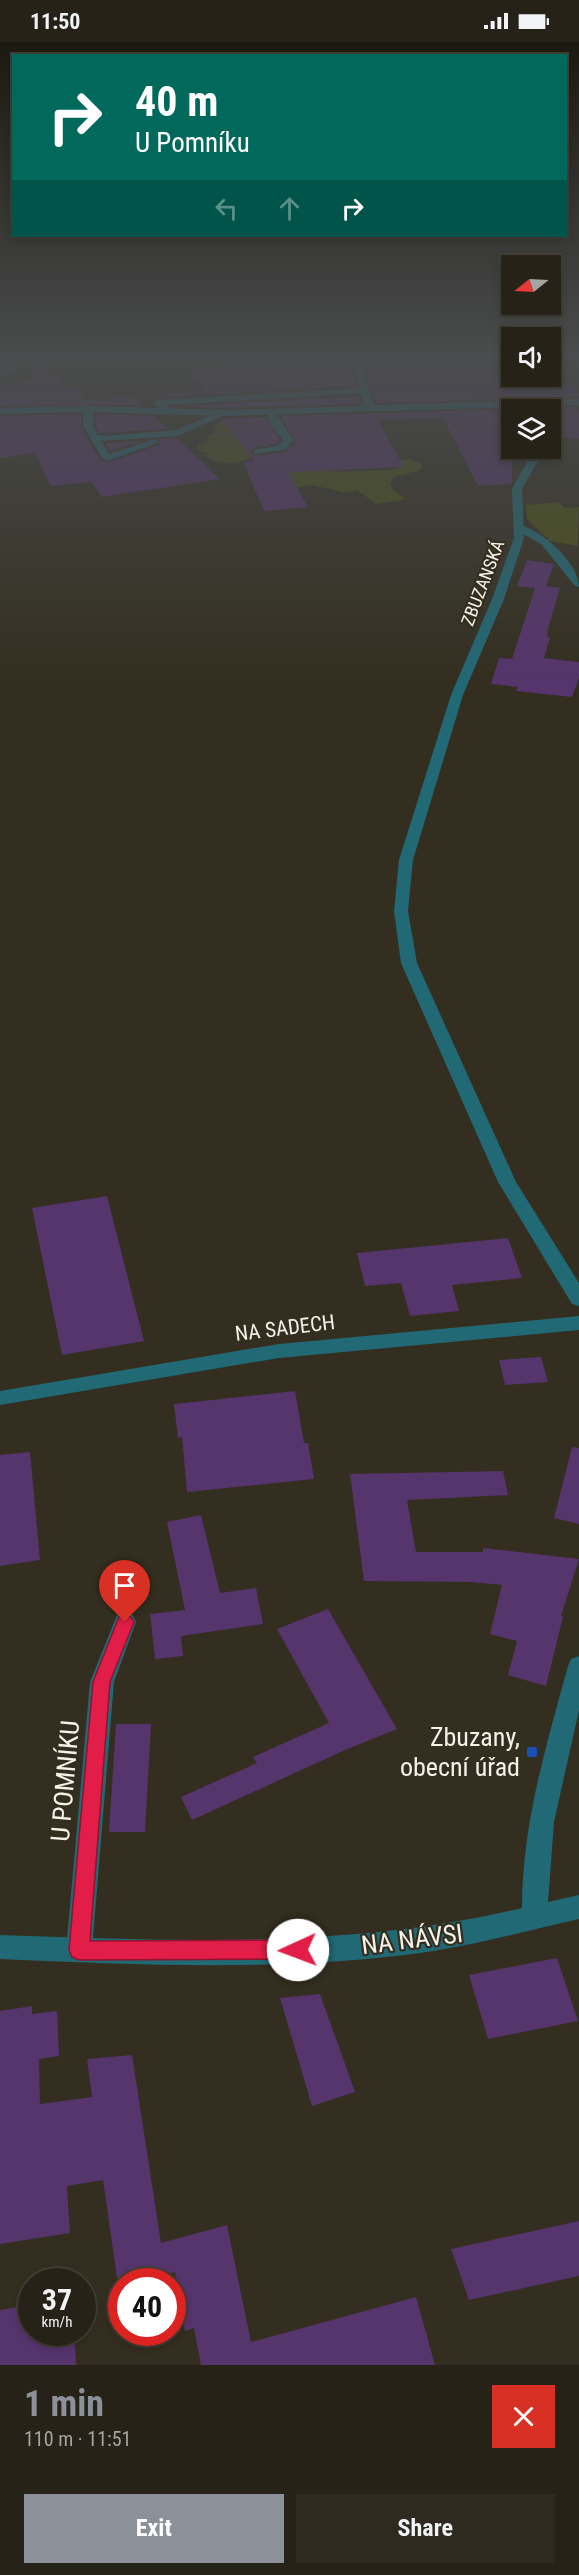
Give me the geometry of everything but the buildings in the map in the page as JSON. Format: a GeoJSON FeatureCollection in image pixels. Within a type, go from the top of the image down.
{"type":"FeatureCollection","features":[{"type":"Feature","properties":{"kind":"street","name":"ZBUZANSKÁ"},"geometry":{"type":"LineString","coordinates":[[530,466],[517,489],[519,538],[498,599],[457,695],[406,860],[401,911],[409,963],[507,1182],[527,1210],[579,1299]]}},
{"type":"Feature","properties":{"kind":"street"},"geometry":{"type":"LineString","coordinates":[[520,528],[545,542],[579,584]]}},
{"type":"Feature","properties":{"kind":"street","name":"NA SADECH"},"geometry":{"type":"LineString","coordinates":[[0,1398],[279,1351],[579,1323]]}},
{"type":"Feature","properties":{"kind":"street","name":"U POMNÍKU"},"geometry":{"type":"LineString","coordinates":[[79,1950],[102,1682],[125,1622]]}},
{"type":"Feature","properties":{"kind":"street"},"geometry":{"type":"LineString","coordinates":[[535,1917],[534,1876],[539,1833],[579,1666]]}},
{"type":"Feature","properties":{"kind":"street","name":"NA NÁVSI"},"geometry":{"type":"LineString","coordinates":[[0,1947],[79,1950],[279,1951],[357,1947],[441,1938],[579,1907]]}},
{"type":"Feature","properties":{"kind":"green space"},"geometry":{"type":"Polygon","coordinates":[[[299,466],[342,472],[422,466],[421,470],[394,477],[390,483],[394,491],[405,498],[376,504],[357,490],[347,493],[312,485],[295,488],[273,477],[301,469],[299,466]]]}},
{"type":"Feature","properties":{"kind":"green space"},"geometry":{"type":"Polygon","coordinates":[[[559,502],[565,508],[579,507],[578,546],[550,541],[527,519],[526,505],[559,502]]]}},
{"type":"Feature","properties":{"kind":"place","name":"Zbuzany, obecní úřad"},"geometry":{"type":"Point","coordinates":[532,1752]}},
{"type":"Feature","properties":{"kind":"route"},"geometry":{"type":"LineString","coordinates":[[125,1622],[102,1682],[79,1950],[298,1950]]}}]}
